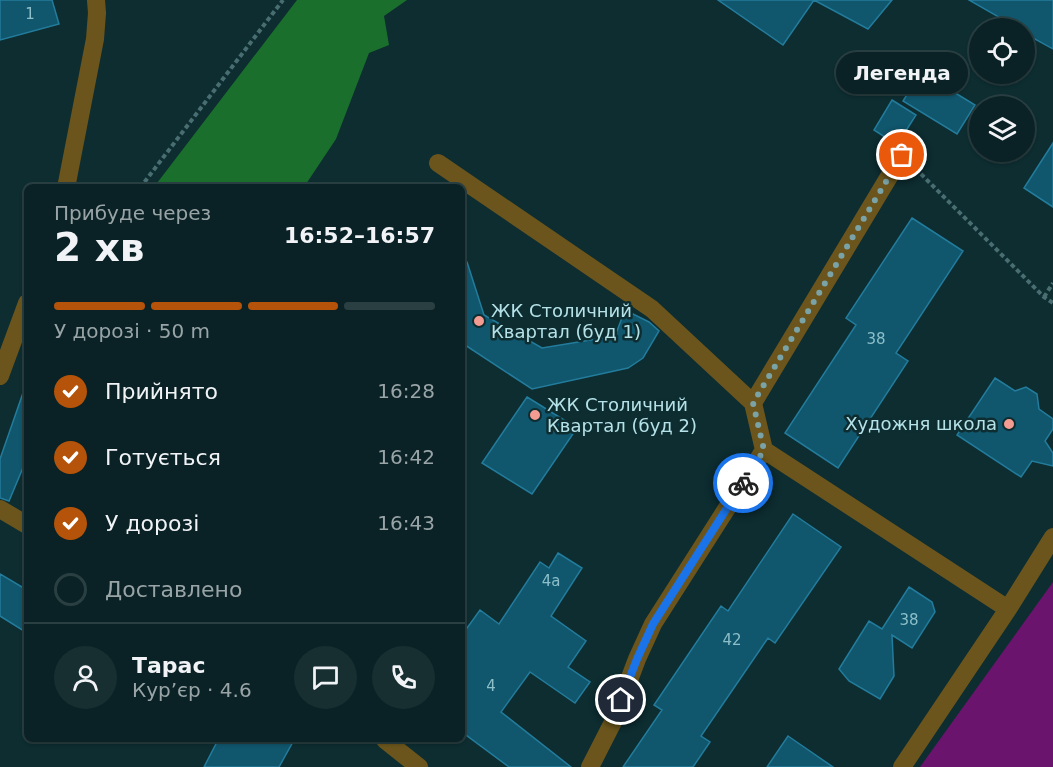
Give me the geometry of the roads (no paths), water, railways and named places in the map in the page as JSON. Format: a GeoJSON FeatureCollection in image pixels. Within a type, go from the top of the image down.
{"type":"FeatureCollection","features":[{"type":"Feature","properties":{"kind":"street"},"geometry":{"type":"LineString","coordinates":[[67,184],[95,39],[96,0]]}},
{"type":"Feature","properties":{"kind":"street"},"geometry":{"type":"LineString","coordinates":[[753,403],[902,155]]}},
{"type":"Feature","properties":{"kind":"street"},"geometry":{"type":"LineString","coordinates":[[438,163],[652,309],[753,403],[764,450],[1008,609]]}},
{"type":"Feature","properties":{"kind":"street"},"geometry":{"type":"LineString","coordinates":[[0,376],[24,311]]}},
{"type":"Feature","properties":{"kind":"street"},"geometry":{"type":"LineString","coordinates":[[591,767],[607,736],[653,624],[764,450]]}},
{"type":"Feature","properties":{"kind":"street"},"geometry":{"type":"LineString","coordinates":[[0,510],[24,523]]}},
{"type":"Feature","properties":{"kind":"street"},"geometry":{"type":"LineString","coordinates":[[902,767],[1008,609],[1053,537]]}},
{"type":"Feature","properties":{"kind":"street"},"geometry":{"type":"LineString","coordinates":[[388,742],[419,767]]}},
{"type":"Feature","properties":{"kind":"place","name":"Легенда"},"geometry":{"type":"Point","coordinates":[902,155]}},
{"type":"Feature","properties":{"kind":"place","name":"ЖК Столичний Квартал (буд 1)"},"geometry":{"type":"Point","coordinates":[479,321]}},
{"type":"Feature","properties":{"kind":"place","name":"ЖК Столичний Квартал (буд 2)"},"geometry":{"type":"Point","coordinates":[535,415]}},
{"type":"Feature","properties":{"kind":"place","name":"Художня школа"},"geometry":{"type":"Point","coordinates":[1009,424]}}]}
